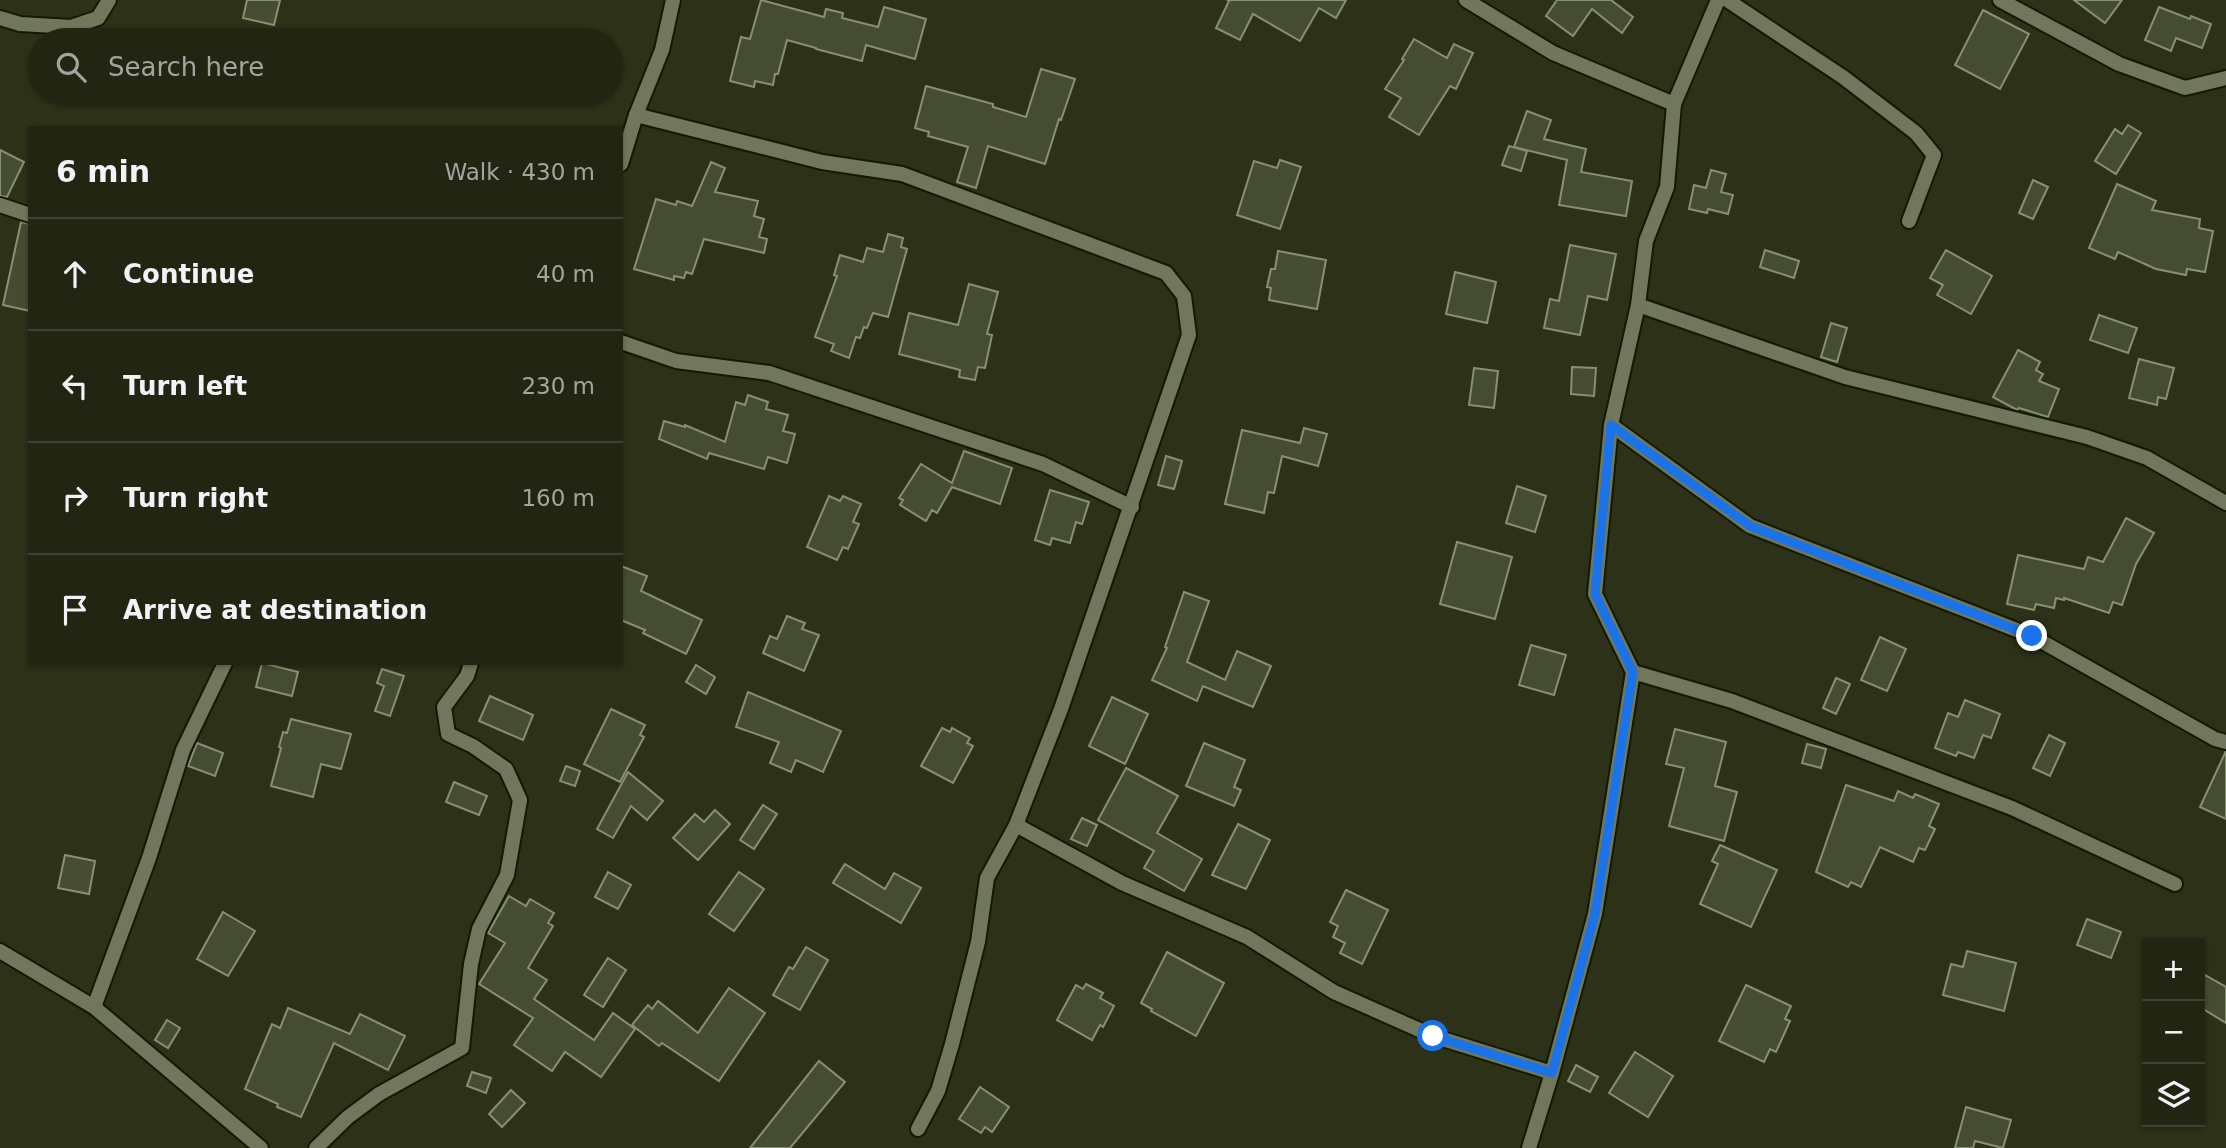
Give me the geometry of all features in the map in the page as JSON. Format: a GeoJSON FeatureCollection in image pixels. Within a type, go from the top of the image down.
{"type":"FeatureCollection","features":[{"type":"Feature","properties":{"kind":"street"},"geometry":{"type":"LineString","coordinates":[[0,18],[20,24],[71,27],[98,18],[109,0]]}},
{"type":"Feature","properties":{"kind":"street"},"geometry":{"type":"LineString","coordinates":[[623,157],[636,115],[662,50],[673,0]]}},
{"type":"Feature","properties":{"kind":"street"},"geometry":{"type":"LineString","coordinates":[[1466,0],[1553,53],[1674,104]]}},
{"type":"Feature","properties":{"kind":"street"},"geometry":{"type":"LineString","coordinates":[[1529,1148],[1595,914],[1633,672],[1595,594],[1611,425],[1638,305],[1646,241],[1667,187],[1674,104],[1718,0]]}},
{"type":"Feature","properties":{"kind":"street"},"geometry":{"type":"LineString","coordinates":[[1727,0],[1843,77],[1916,132],[1934,155],[1909,220]]}},
{"type":"Feature","properties":{"kind":"street"},"geometry":{"type":"LineString","coordinates":[[2000,0],[2119,64],[2185,88],[2226,78]]}},
{"type":"Feature","properties":{"kind":"street"},"geometry":{"type":"LineString","coordinates":[[636,115],[822,162],[902,174],[1166,273],[1185,296],[1189,335],[1061,709],[1016,825],[987,878],[978,942],[952,1044],[938,1091],[918,1129]]}},
{"type":"Feature","properties":{"kind":"street"},"geometry":{"type":"LineString","coordinates":[[0,205],[28,214]]}},
{"type":"Feature","properties":{"kind":"street"},"geometry":{"type":"LineString","coordinates":[[1638,305],[1845,377],[2088,437],[2147,458],[2226,503]]}},
{"type":"Feature","properties":{"kind":"street"},"geometry":{"type":"LineString","coordinates":[[623,343],[676,361],[768,373],[1043,464],[1132,507]]}},
{"type":"Feature","properties":{"kind":"street"},"geometry":{"type":"LineString","coordinates":[[1611,425],[1750,526],[2032,636],[2204,733],[2226,742]]}},
{"type":"Feature","properties":{"kind":"street"},"geometry":{"type":"LineString","coordinates":[[94,1007],[149,858],[183,750],[224,665]]}},
{"type":"Feature","properties":{"kind":"street"},"geometry":{"type":"LineString","coordinates":[[316,1148],[348,1117],[379,1094],[462,1048],[471,964],[479,929],[507,874],[520,800],[506,769],[448,734],[444,706],[467,676],[470,665]]}},
{"type":"Feature","properties":{"kind":"street"},"geometry":{"type":"LineString","coordinates":[[1633,672],[1732,701],[2012,808],[2175,884]]}},
{"type":"Feature","properties":{"kind":"street"},"geometry":{"type":"LineString","coordinates":[[1016,825],[1122,883],[1247,937],[1334,992],[1433,1036],[1552,1073]]}},
{"type":"Feature","properties":{"kind":"street"},"geometry":{"type":"LineString","coordinates":[[0,951],[94,1007],[261,1148]]}},
{"type":"Feature","properties":{"kind":"building"},"geometry":{"type":"Polygon","coordinates":[[[247,0],[280,0],[274,25],[243,18],[247,0]]]}},
{"type":"Feature","properties":{"kind":"building"},"geometry":{"type":"Polygon","coordinates":[[[761,0],[824,17],[826,9],[843,13],[842,18],[878,27],[884,7],[926,19],[915,59],[866,45],[862,61],[787,40],[773,85],[755,81],[754,87],[730,81],[741,37],[750,39],[761,0]]]}},
{"type":"Feature","properties":{"kind":"building"},"geometry":{"type":"Polygon","coordinates":[[[1227,0],[1346,0],[1336,18],[1319,8],[1300,41],[1253,14],[1240,40],[1216,28],[1229,1],[1227,0]]]}},
{"type":"Feature","properties":{"kind":"building"},"geometry":{"type":"Polygon","coordinates":[[[1557,0],[1611,0],[1633,17],[1622,33],[1592,9],[1573,36],[1546,16],[1557,0]]]}},
{"type":"Feature","properties":{"kind":"building"},"geometry":{"type":"Polygon","coordinates":[[[2074,0],[2122,0],[2105,23],[2074,0]]]}},
{"type":"Feature","properties":{"kind":"building"},"geometry":{"type":"Polygon","coordinates":[[[2159,7],[2211,24],[2202,48],[2176,38],[2171,51],[2145,40],[2159,7]]]}},
{"type":"Feature","properties":{"kind":"building"},"geometry":{"type":"Polygon","coordinates":[[[1983,10],[2029,34],[2000,89],[1955,65],[1983,10]]]}},
{"type":"Feature","properties":{"kind":"building"},"geometry":{"type":"Polygon","coordinates":[[[1414,39],[1447,58],[1454,44],[1473,53],[1456,89],[1450,86],[1419,135],[1389,117],[1401,98],[1385,89],[1414,39]]]}},
{"type":"Feature","properties":{"kind":"building"},"geometry":{"type":"Polygon","coordinates":[[[1041,69],[1075,79],[1045,164],[988,146],[976,188],[957,182],[968,147],[928,136],[929,132],[915,128],[926,86],[993,104],[993,107],[1026,117],[1041,69]]]}},
{"type":"Feature","properties":{"kind":"building"},"geometry":{"type":"Polygon","coordinates":[[[1527,111],[1551,120],[1544,139],[1586,149],[1581,172],[1632,181],[1626,216],[1559,205],[1567,160],[1514,147],[1527,111]]]}},
{"type":"Feature","properties":{"kind":"building"},"geometry":{"type":"Polygon","coordinates":[[[2128,125],[2141,133],[2116,174],[2095,161],[2115,129],[2122,134],[2128,125]]]}},
{"type":"Feature","properties":{"kind":"building"},"geometry":{"type":"Polygon","coordinates":[[[1509,146],[1527,151],[1521,171],[1502,165],[1509,146]]]}},
{"type":"Feature","properties":{"kind":"building"},"geometry":{"type":"Polygon","coordinates":[[[0,150],[24,162],[7,197],[0,196],[0,150]]]}},
{"type":"Feature","properties":{"kind":"building"},"geometry":{"type":"Polygon","coordinates":[[[1280,160],[1301,167],[1280,229],[1237,215],[1254,161],[1277,168],[1280,160]]]}},
{"type":"Feature","properties":{"kind":"building"},"geometry":{"type":"Polygon","coordinates":[[[711,162],[725,168],[715,192],[758,201],[754,216],[764,219],[759,237],[767,239],[764,253],[704,239],[692,274],[686,272],[684,278],[674,276],[674,280],[634,269],[656,199],[692,206],[711,162]]]}},
{"type":"Feature","properties":{"kind":"building"},"geometry":{"type":"Polygon","coordinates":[[[1711,170],[1726,174],[1721,192],[1733,195],[1728,214],[1708,209],[1707,213],[1689,209],[1694,185],[1706,188],[1711,170]]]}},
{"type":"Feature","properties":{"kind":"building"},"geometry":{"type":"Polygon","coordinates":[[[2033,180],[2048,187],[2033,219],[2019,213],[2033,180]]]}},
{"type":"Feature","properties":{"kind":"building"},"geometry":{"type":"Polygon","coordinates":[[[2117,184],[2156,201],[2152,210],[2200,219],[2199,228],[2213,231],[2205,272],[2187,269],[2186,275],[2156,269],[2118,252],[2115,259],[2089,248],[2117,184]]]}},
{"type":"Feature","properties":{"kind":"building"},"geometry":{"type":"Polygon","coordinates":[[[21,222],[28,224],[28,311],[3,305],[21,222]]]}},
{"type":"Feature","properties":{"kind":"building"},"geometry":{"type":"Polygon","coordinates":[[[888,234],[903,238],[901,247],[907,249],[888,317],[873,313],[860,338],[856,337],[849,358],[831,351],[834,344],[815,337],[837,276],[834,275],[840,255],[863,262],[867,248],[883,252],[888,234]]]}},
{"type":"Feature","properties":{"kind":"building"},"geometry":{"type":"Polygon","coordinates":[[[1570,245],[1616,254],[1607,300],[1588,296],[1580,335],[1544,328],[1550,299],[1559,301],[1570,245]]]}},
{"type":"Feature","properties":{"kind":"building"},"geometry":{"type":"Polygon","coordinates":[[[1765,250],[1799,261],[1794,278],[1760,267],[1765,250]]]}},
{"type":"Feature","properties":{"kind":"building"},"geometry":{"type":"Polygon","coordinates":[[[1946,250],[1992,276],[1971,314],[1937,295],[1943,285],[1930,278],[1946,250]]]}},
{"type":"Feature","properties":{"kind":"building"},"geometry":{"type":"Polygon","coordinates":[[[1278,251],[1326,260],[1317,309],[1269,300],[1271,288],[1267,287],[1271,269],[1275,269],[1278,251]]]}},
{"type":"Feature","properties":{"kind":"building"},"geometry":{"type":"Polygon","coordinates":[[[1455,272],[1496,282],[1487,323],[1446,314],[1455,272]]]}},
{"type":"Feature","properties":{"kind":"building"},"geometry":{"type":"Polygon","coordinates":[[[969,284],[998,292],[987,334],[992,335],[985,368],[978,367],[975,380],[959,377],[960,370],[899,354],[909,313],[958,325],[969,284]]]}},
{"type":"Feature","properties":{"kind":"building"},"geometry":{"type":"Polygon","coordinates":[[[2099,315],[2137,328],[2128,353],[2090,340],[2099,315]]]}},
{"type":"Feature","properties":{"kind":"building"},"geometry":{"type":"Polygon","coordinates":[[[1831,323],[1847,328],[1837,362],[1821,357],[1831,323]]]}},
{"type":"Feature","properties":{"kind":"building"},"geometry":{"type":"Polygon","coordinates":[[[2018,350],[2040,362],[2036,370],[2043,374],[2039,381],[2059,389],[2048,417],[2019,408],[2017,410],[1993,397],[2018,350]]]}},
{"type":"Feature","properties":{"kind":"building"},"geometry":{"type":"Polygon","coordinates":[[[2139,359],[2174,368],[2166,399],[2158,397],[2157,405],[2129,398],[2139,359]]]}},
{"type":"Feature","properties":{"kind":"building"},"geometry":{"type":"Polygon","coordinates":[[[1572,367],[1596,368],[1594,396],[1571,394],[1572,367]]]}},
{"type":"Feature","properties":{"kind":"building"},"geometry":{"type":"Polygon","coordinates":[[[1474,368],[1498,371],[1494,408],[1469,405],[1474,368]]]}},
{"type":"Feature","properties":{"kind":"building"},"geometry":{"type":"Polygon","coordinates":[[[748,395],[768,402],[766,409],[788,415],[783,431],[795,434],[787,463],[768,457],[764,469],[709,453],[707,459],[659,439],[664,421],[685,425],[725,442],[736,402],[745,405],[748,395]]]}},
{"type":"Feature","properties":{"kind":"building"},"geometry":{"type":"Polygon","coordinates":[[[1304,428],[1327,434],[1318,466],[1282,456],[1274,493],[1268,492],[1264,513],[1225,504],[1242,430],[1300,443],[1304,428]]]}},
{"type":"Feature","properties":{"kind":"building"},"geometry":{"type":"Polygon","coordinates":[[[964,451],[1012,468],[1000,504],[952,487],[937,513],[932,510],[926,521],[900,505],[903,500],[899,498],[921,464],[952,483],[964,451]]]}},
{"type":"Feature","properties":{"kind":"building"},"geometry":{"type":"Polygon","coordinates":[[[1166,456],[1182,461],[1174,489],[1158,485],[1166,456]]]}},
{"type":"Feature","properties":{"kind":"building"},"geometry":{"type":"Polygon","coordinates":[[[1517,486],[1546,496],[1535,532],[1506,523],[1517,486]]]}},
{"type":"Feature","properties":{"kind":"building"},"geometry":{"type":"Polygon","coordinates":[[[1050,490],[1089,502],[1082,524],[1076,522],[1070,543],[1052,538],[1050,545],[1035,540],[1050,490]]]}},
{"type":"Feature","properties":{"kind":"building"},"geometry":{"type":"Polygon","coordinates":[[[829,496],[840,501],[843,496],[861,504],[853,522],[859,524],[848,549],[843,547],[837,560],[807,547],[829,496]]]}},
{"type":"Feature","properties":{"kind":"building"},"geometry":{"type":"Polygon","coordinates":[[[2126,518],[2154,533],[2136,564],[2122,605],[2113,602],[2109,613],[2064,598],[2056,598],[2054,608],[2036,604],[2034,610],[2007,604],[2018,555],[2084,569],[2088,557],[2103,562],[2126,518]]]}},
{"type":"Feature","properties":{"kind":"building"},"geometry":{"type":"Polygon","coordinates":[[[1457,542],[1512,557],[1495,619],[1440,604],[1457,542]]]}},
{"type":"Feature","properties":{"kind":"building"},"geometry":{"type":"Polygon","coordinates":[[[623,567],[647,576],[641,591],[702,620],[686,654],[643,633],[645,630],[623,621],[623,567]]]}},
{"type":"Feature","properties":{"kind":"building"},"geometry":{"type":"Polygon","coordinates":[[[1184,592],[1209,601],[1187,662],[1225,680],[1237,651],[1271,666],[1253,707],[1203,686],[1197,701],[1152,680],[1167,648],[1165,647],[1184,592]]]}},
{"type":"Feature","properties":{"kind":"building"},"geometry":{"type":"Polygon","coordinates":[[[787,616],[805,623],[802,629],[819,635],[804,671],[763,653],[770,636],[777,639],[787,616]]]}},
{"type":"Feature","properties":{"kind":"building"},"geometry":{"type":"Polygon","coordinates":[[[1880,637],[1906,649],[1887,691],[1861,680],[1880,637]]]}},
{"type":"Feature","properties":{"kind":"building"},"geometry":{"type":"Polygon","coordinates":[[[1531,645],[1566,655],[1554,695],[1519,685],[1531,645]]]}},
{"type":"Feature","properties":{"kind":"building"},"geometry":{"type":"Polygon","coordinates":[[[262,665],[298,672],[292,696],[256,687],[262,665]]]}},
{"type":"Feature","properties":{"kind":"building"},"geometry":{"type":"Polygon","coordinates":[[[696,665],[715,677],[706,694],[686,682],[696,665]]]}},
{"type":"Feature","properties":{"kind":"building"},"geometry":{"type":"Polygon","coordinates":[[[382,669],[404,676],[390,716],[375,711],[384,686],[377,683],[382,669]]]}},
{"type":"Feature","properties":{"kind":"building"},"geometry":{"type":"Polygon","coordinates":[[[1836,678],[1850,684],[1836,714],[1823,708],[1836,678]]]}},
{"type":"Feature","properties":{"kind":"building"},"geometry":{"type":"Polygon","coordinates":[[[748,692],[841,731],[823,772],[796,760],[791,772],[770,763],[779,742],[736,727],[748,692]]]}},
{"type":"Feature","properties":{"kind":"building"},"geometry":{"type":"Polygon","coordinates":[[[490,696],[533,715],[523,740],[479,721],[490,696]]]}},
{"type":"Feature","properties":{"kind":"building"},"geometry":{"type":"Polygon","coordinates":[[[1112,697],[1148,714],[1125,764],[1089,746],[1112,697]]]}},
{"type":"Feature","properties":{"kind":"building"},"geometry":{"type":"Polygon","coordinates":[[[1965,700],[2000,714],[1991,738],[1983,735],[1974,758],[1958,752],[1956,756],[1935,748],[1948,713],[1958,717],[1965,700]]]}},
{"type":"Feature","properties":{"kind":"building"},"geometry":{"type":"Polygon","coordinates":[[[611,709],[645,725],[640,735],[644,737],[620,782],[584,764],[611,709]]]}},
{"type":"Feature","properties":{"kind":"building"},"geometry":{"type":"Polygon","coordinates":[[[291,719],[351,734],[341,769],[321,764],[313,797],[271,786],[283,732],[287,733],[291,719]]]}},
{"type":"Feature","properties":{"kind":"building"},"geometry":{"type":"Polygon","coordinates":[[[942,728],[950,732],[952,728],[970,738],[967,743],[973,746],[953,783],[921,766],[942,728]]]}},
{"type":"Feature","properties":{"kind":"building"},"geometry":{"type":"Polygon","coordinates":[[[1675,729],[1726,742],[1715,786],[1737,792],[1724,841],[1669,826],[1684,768],[1666,764],[1675,729]]]}},
{"type":"Feature","properties":{"kind":"building"},"geometry":{"type":"Polygon","coordinates":[[[2049,735],[2065,743],[2050,776],[2033,768],[2049,735]]]}},
{"type":"Feature","properties":{"kind":"building"},"geometry":{"type":"Polygon","coordinates":[[[197,743],[223,753],[215,776],[188,766],[197,743]]]}},
{"type":"Feature","properties":{"kind":"building"},"geometry":{"type":"Polygon","coordinates":[[[1204,743],[1245,760],[1234,787],[1241,790],[1234,806],[1186,786],[1204,743]]]}},
{"type":"Feature","properties":{"kind":"building"},"geometry":{"type":"Polygon","coordinates":[[[1807,744],[1826,749],[1821,768],[1802,763],[1807,744]]]}},
{"type":"Feature","properties":{"kind":"building"},"geometry":{"type":"Polygon","coordinates":[[[2226,751],[2226,819],[2200,807],[2226,751]]]}},
{"type":"Feature","properties":{"kind":"building"},"geometry":{"type":"Polygon","coordinates":[[[566,766],[580,771],[575,786],[560,781],[566,766]]]}},
{"type":"Feature","properties":{"kind":"building"},"geometry":{"type":"Polygon","coordinates":[[[1126,768],[1178,796],[1157,833],[1202,859],[1184,891],[1144,868],[1154,851],[1098,820],[1126,768]]]}},
{"type":"Feature","properties":{"kind":"building"},"geometry":{"type":"Polygon","coordinates":[[[628,772],[663,801],[647,820],[631,806],[613,838],[597,829],[628,772]]]}},
{"type":"Feature","properties":{"kind":"building"},"geometry":{"type":"Polygon","coordinates":[[[454,782],[487,796],[479,815],[446,802],[454,782]]]}},
{"type":"Feature","properties":{"kind":"building"},"geometry":{"type":"Polygon","coordinates":[[[1846,785],[1894,801],[1898,791],[1913,798],[1915,794],[1939,804],[1929,826],[1935,829],[1925,850],[1919,848],[1913,862],[1880,847],[1861,887],[1851,882],[1848,887],[1816,872],[1846,785]]]}},
{"type":"Feature","properties":{"kind":"building"},"geometry":{"type":"Polygon","coordinates":[[[763,805],[777,814],[754,849],[740,840],[763,805]]]}},
{"type":"Feature","properties":{"kind":"building"},"geometry":{"type":"Polygon","coordinates":[[[715,810],[730,824],[698,860],[673,838],[695,814],[704,822],[715,810]]]}},
{"type":"Feature","properties":{"kind":"building"},"geometry":{"type":"Polygon","coordinates":[[[1082,818],[1097,825],[1087,846],[1071,839],[1082,818]]]}},
{"type":"Feature","properties":{"kind":"building"},"geometry":{"type":"Polygon","coordinates":[[[1238,824],[1270,840],[1246,889],[1212,875],[1238,824]]]}},
{"type":"Feature","properties":{"kind":"building"},"geometry":{"type":"Polygon","coordinates":[[[1720,845],[1777,870],[1751,927],[1700,904],[1718,864],[1712,861],[1720,845]]]}},
{"type":"Feature","properties":{"kind":"building"},"geometry":{"type":"Polygon","coordinates":[[[65,855],[95,861],[89,894],[58,888],[65,855]]]}},
{"type":"Feature","properties":{"kind":"building"},"geometry":{"type":"Polygon","coordinates":[[[845,864],[885,889],[894,873],[921,888],[901,923],[833,883],[845,864]]]}},
{"type":"Feature","properties":{"kind":"building"},"geometry":{"type":"Polygon","coordinates":[[[608,872],[631,885],[618,909],[595,897],[608,872]]]}},
{"type":"Feature","properties":{"kind":"building"},"geometry":{"type":"Polygon","coordinates":[[[739,872],[764,889],[734,931],[709,914],[739,872]]]}},
{"type":"Feature","properties":{"kind":"building"},"geometry":{"type":"Polygon","coordinates":[[[1346,890],[1388,910],[1362,964],[1340,953],[1345,943],[1333,937],[1338,926],[1330,922],[1346,890]]]}},
{"type":"Feature","properties":{"kind":"building"},"geometry":{"type":"Polygon","coordinates":[[[509,896],[526,906],[530,899],[554,913],[548,923],[553,926],[528,968],[547,980],[534,999],[594,1040],[613,1013],[635,1029],[601,1077],[565,1052],[552,1071],[514,1045],[533,1018],[479,984],[505,943],[488,933],[509,896]]]}},
{"type":"Feature","properties":{"kind":"building"},"geometry":{"type":"Polygon","coordinates":[[[223,912],[255,931],[228,976],[197,959],[223,912]]]}},
{"type":"Feature","properties":{"kind":"building"},"geometry":{"type":"Polygon","coordinates":[[[2087,919],[2121,932],[2111,958],[2077,945],[2087,919]]]}},
{"type":"Feature","properties":{"kind":"building"},"geometry":{"type":"Polygon","coordinates":[[[806,947],[828,960],[800,1010],[773,995],[789,967],[793,969],[806,947]]]}},
{"type":"Feature","properties":{"kind":"building"},"geometry":{"type":"Polygon","coordinates":[[[1967,951],[2016,963],[2004,1011],[1943,995],[1951,964],[1963,967],[1967,951]]]}},
{"type":"Feature","properties":{"kind":"building"},"geometry":{"type":"Polygon","coordinates":[[[1167,952],[1224,983],[1196,1036],[1141,1003],[1167,952]]]}},
{"type":"Feature","properties":{"kind":"building"},"geometry":{"type":"Polygon","coordinates":[[[608,958],[626,970],[603,1007],[584,995],[608,958]]]}},
{"type":"Feature","properties":{"kind":"building"},"geometry":{"type":"Polygon","coordinates":[[[2205,975],[2226,987],[2226,1023],[2205,1010],[2205,975]]]}},
{"type":"Feature","properties":{"kind":"building"},"geometry":{"type":"Polygon","coordinates":[[[1086,984],[1103,993],[1100,998],[1114,1006],[1103,1027],[1100,1025],[1092,1040],[1057,1020],[1076,985],[1083,989],[1086,984]]]}},
{"type":"Feature","properties":{"kind":"building"},"geometry":{"type":"Polygon","coordinates":[[[1746,985],[1791,1006],[1785,1019],[1790,1021],[1776,1052],[1770,1049],[1764,1062],[1719,1041],[1746,985]]]}},
{"type":"Feature","properties":{"kind":"building"},"geometry":{"type":"Polygon","coordinates":[[[729,988],[765,1013],[719,1081],[662,1043],[659,1046],[632,1025],[648,1005],[652,1009],[658,1001],[698,1033],[729,988]]]}},
{"type":"Feature","properties":{"kind":"building"},"geometry":{"type":"Polygon","coordinates":[[[288,1008],[350,1034],[360,1014],[405,1036],[388,1070],[334,1043],[301,1117],[245,1089],[272,1024],[280,1028],[288,1008]]]}},
{"type":"Feature","properties":{"kind":"building"},"geometry":{"type":"Polygon","coordinates":[[[167,1020],[180,1028],[168,1048],[155,1040],[167,1020]]]}},
{"type":"Feature","properties":{"kind":"building"},"geometry":{"type":"Polygon","coordinates":[[[1635,1052],[1673,1076],[1648,1117],[1609,1093],[1635,1052]]]}},
{"type":"Feature","properties":{"kind":"building"},"geometry":{"type":"Polygon","coordinates":[[[819,1061],[845,1082],[790,1148],[750,1148],[819,1061]]]}},
{"type":"Feature","properties":{"kind":"building"},"geometry":{"type":"Polygon","coordinates":[[[1576,1065],[1598,1077],[1590,1092],[1568,1081],[1576,1065]]]}},
{"type":"Feature","properties":{"kind":"building"},"geometry":{"type":"Polygon","coordinates":[[[472,1072],[491,1078],[486,1093],[467,1086],[472,1072]]]}},
{"type":"Feature","properties":{"kind":"building"},"geometry":{"type":"Polygon","coordinates":[[[980,1087],[1009,1107],[992,1132],[985,1127],[981,1133],[959,1119],[980,1087]]]}},
{"type":"Feature","properties":{"kind":"building"},"geometry":{"type":"Polygon","coordinates":[[[511,1090],[525,1103],[502,1127],[489,1114],[511,1090]]]}},
{"type":"Feature","properties":{"kind":"building"},"geometry":{"type":"Polygon","coordinates":[[[1966,1107],[2011,1120],[2003,1148],[1975,1141],[1973,1148],[1955,1148],[1966,1107]]]}},
{"type":"Feature","properties":{"kind":"route"},"geometry":{"type":"LineString","coordinates":[[1433,1036],[1552,1073],[1595,914],[1633,672],[1595,594],[1611,425],[1750,526],[2032,636]]}}]}
